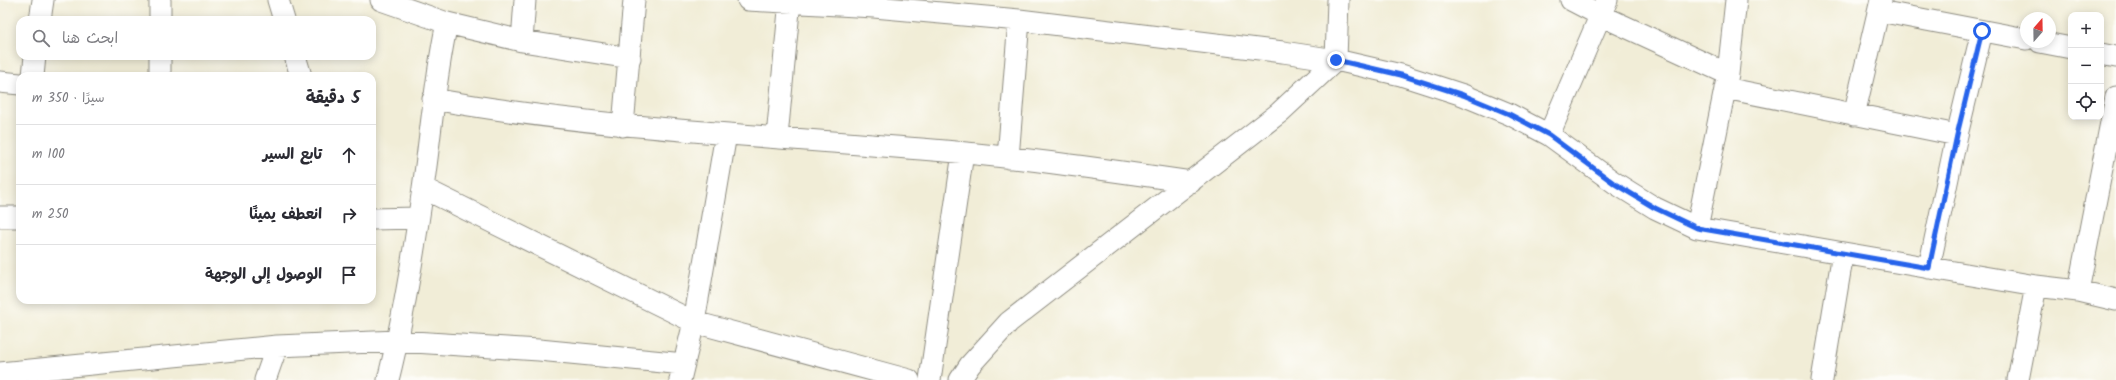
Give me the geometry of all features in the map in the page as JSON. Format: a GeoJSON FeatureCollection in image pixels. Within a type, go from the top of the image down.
{"type":"FeatureCollection","features":[{"type":"Feature","properties":{"kind":"street"},"geometry":{"type":"LineString","coordinates":[[41,16],[43,0]]}},
{"type":"Feature","properties":{"kind":"street"},"geometry":{"type":"LineString","coordinates":[[160,0],[160,16]]}},
{"type":"Feature","properties":{"kind":"street"},"geometry":{"type":"LineString","coordinates":[[278,0],[283,16]]}},
{"type":"Feature","properties":{"kind":"street"},"geometry":{"type":"LineString","coordinates":[[381,0],[447,23],[522,41],[630,58]]}},
{"type":"Feature","properties":{"kind":"street"},"geometry":{"type":"LineString","coordinates":[[522,41],[525,0]]}},
{"type":"Feature","properties":{"kind":"street"},"geometry":{"type":"LineString","coordinates":[[623,126],[634,0]]}},
{"type":"Feature","properties":{"kind":"street"},"geometry":{"type":"LineString","coordinates":[[748,0],[874,7],[963,8],[1019,20],[1275,51],[1336,60],[1401,75],[1463,95],[1509,114],[1549,135],[1615,184],[1655,208],[1697,228],[2036,286],[2078,291],[2116,300]]}},
{"type":"Feature","properties":{"kind":"street"},"geometry":{"type":"LineString","coordinates":[[960,380],[970,364],[1009,322],[1279,113],[1336,60],[1338,0]]}},
{"type":"Feature","properties":{"kind":"street"},"geometry":{"type":"LineString","coordinates":[[1572,0],[1603,8],[1726,81],[1786,99],[1854,115],[1957,135]]}},
{"type":"Feature","properties":{"kind":"street"},"geometry":{"type":"LineString","coordinates":[[1697,228],[1726,81],[1736,0]]}},
{"type":"Feature","properties":{"kind":"street"},"geometry":{"type":"LineString","coordinates":[[777,138],[790,2]]}},
{"type":"Feature","properties":{"kind":"street"},"geometry":{"type":"LineString","coordinates":[[1854,115],[1880,5],[1982,31],[2020,38]]}},
{"type":"Feature","properties":{"kind":"street"},"geometry":{"type":"LineString","coordinates":[[1549,135],[1603,8]]}},
{"type":"Feature","properties":{"kind":"street"},"geometry":{"type":"LineString","coordinates":[[1008,158],[1019,20]]}},
{"type":"Feature","properties":{"kind":"street"},"geometry":{"type":"LineString","coordinates":[[388,380],[398,341],[423,188],[433,99],[447,23]]}},
{"type":"Feature","properties":{"kind":"street"},"geometry":{"type":"LineString","coordinates":[[1929,268],[1957,135],[1982,31]]}},
{"type":"Feature","properties":{"kind":"street"},"geometry":{"type":"LineString","coordinates":[[2056,45],[2068,47]]}},
{"type":"Feature","properties":{"kind":"street"},"geometry":{"type":"LineString","coordinates":[[2104,55],[2116,57]]}},
{"type":"Feature","properties":{"kind":"street"},"geometry":{"type":"LineString","coordinates":[[33,72],[35,60]]}},
{"type":"Feature","properties":{"kind":"street"},"geometry":{"type":"LineString","coordinates":[[160,60],[160,72]]}},
{"type":"Feature","properties":{"kind":"street"},"geometry":{"type":"LineString","coordinates":[[296,60],[300,72]]}},
{"type":"Feature","properties":{"kind":"street"},"geometry":{"type":"LineString","coordinates":[[0,82],[16,84]]}},
{"type":"Feature","properties":{"kind":"street"},"geometry":{"type":"LineString","coordinates":[[2078,291],[2116,97]]}},
{"type":"Feature","properties":{"kind":"street"},"geometry":{"type":"LineString","coordinates":[[433,99],[498,111],[623,126],[963,153],[1191,182]]}},
{"type":"Feature","properties":{"kind":"street"},"geometry":{"type":"LineString","coordinates":[[0,373],[277,346],[398,341],[539,350],[682,372],[694,322],[726,134]]}},
{"type":"Feature","properties":{"kind":"street"},"geometry":{"type":"LineString","coordinates":[[930,380],[963,153]]}},
{"type":"Feature","properties":{"kind":"street"},"geometry":{"type":"LineString","coordinates":[[423,188],[694,322],[909,380]]}},
{"type":"Feature","properties":{"kind":"street"},"geometry":{"type":"LineString","coordinates":[[0,217],[16,217]]}},
{"type":"Feature","properties":{"kind":"street"},"geometry":{"type":"LineString","coordinates":[[376,219],[418,218]]}},
{"type":"Feature","properties":{"kind":"street"},"geometry":{"type":"LineString","coordinates":[[1822,380],[1843,253]]}},
{"type":"Feature","properties":{"kind":"street"},"geometry":{"type":"LineString","coordinates":[[2018,380],[2036,286]]}},
{"type":"Feature","properties":{"kind":"street"},"geometry":{"type":"LineString","coordinates":[[265,380],[277,346]]}},
{"type":"Feature","properties":{"kind":"route"},"geometry":{"type":"LineString","coordinates":[[1336,60],[1401,75],[1463,95],[1509,114],[1549,135],[1615,184],[1655,208],[1697,228],[1929,268],[1957,135],[1982,31]]}}]}
